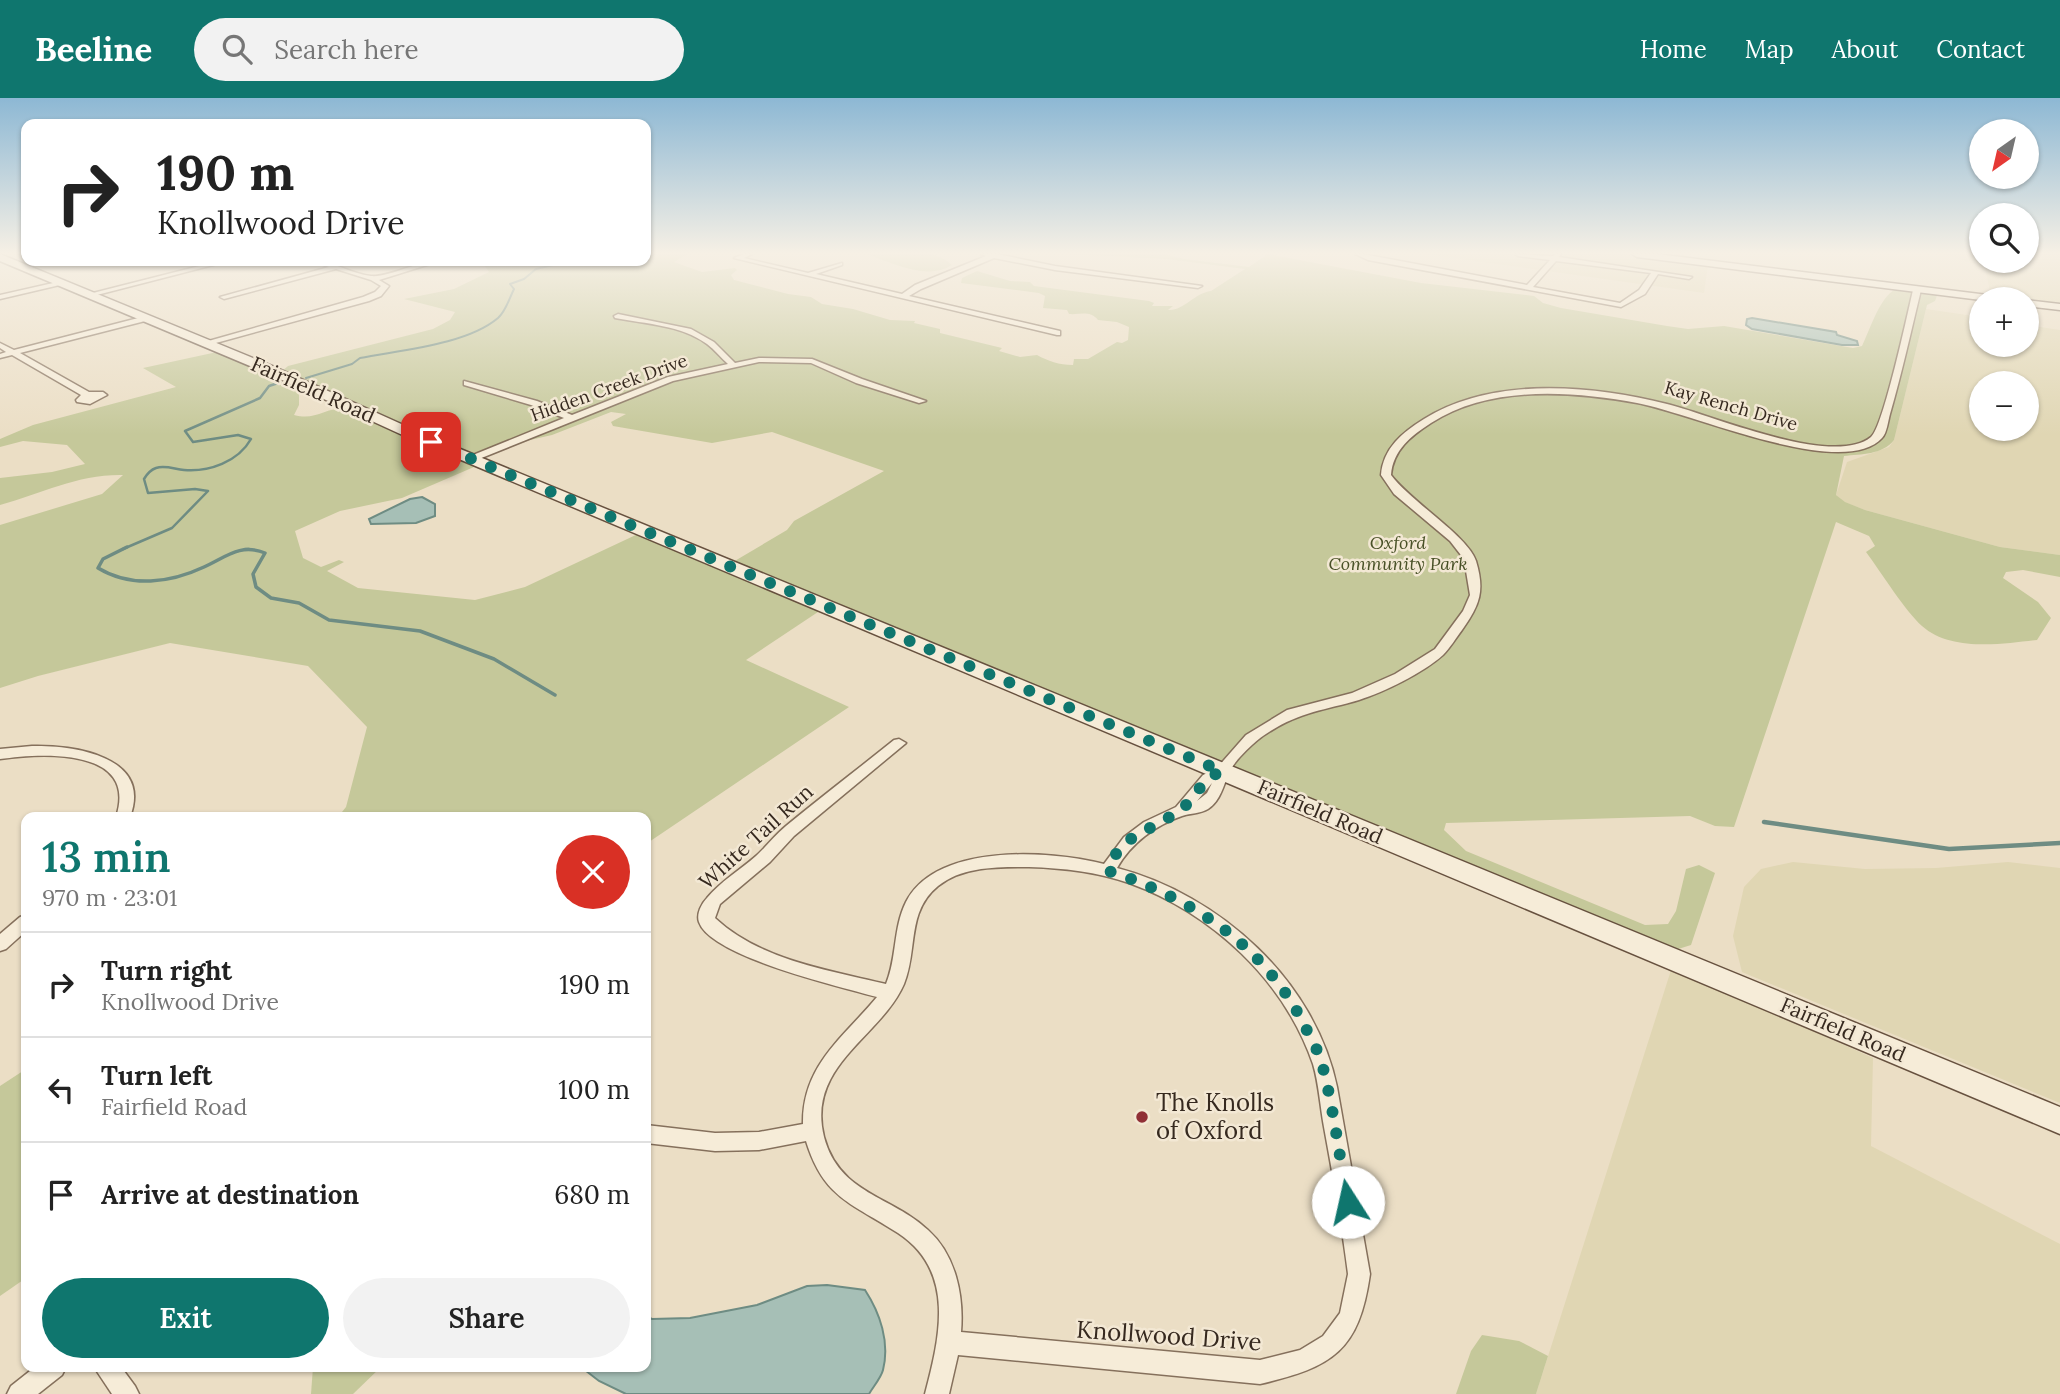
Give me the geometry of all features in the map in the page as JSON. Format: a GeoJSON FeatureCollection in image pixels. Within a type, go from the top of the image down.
{"type":"FeatureCollection","features":[{"type":"Feature","properties":{"kind":"street","name":"Fairfield Road"},"geometry":{"type":"LineString","coordinates":[[137,314],[471,458],[2060,1121]]}},
{"type":"Feature","properties":{"kind":"street"},"geometry":{"type":"LineString","coordinates":[[208,344],[308,314]]}},
{"type":"Feature","properties":{"kind":"street"},"geometry":{"type":"LineString","coordinates":[[980,314],[1057,333]]}},
{"type":"Feature","properties":{"kind":"street","name":"Kay Rench Drive"},"geometry":{"type":"LineString","coordinates":[[1222,771],[1251,738],[1278,719],[1357,696],[1420,665],[1439,652],[1469,612],[1476,595],[1470,559],[1454,539],[1398,492],[1386,475],[1391,453],[1428,419],[1454,406],[1493,397],[1579,393],[1664,406],[1762,438],[1798,446],[1830,449],[1864,446],[1879,436],[1911,314]]}},
{"type":"Feature","properties":{"kind":"street"},"geometry":{"type":"LineString","coordinates":[[618,316],[697,335],[708,341],[732,364]]}},
{"type":"Feature","properties":{"kind":"street"},"geometry":{"type":"LineString","coordinates":[[0,356],[146,318]]}},
{"type":"Feature","properties":{"kind":"street"},"geometry":{"type":"LineString","coordinates":[[0,345],[88,395]]}},
{"type":"Feature","properties":{"kind":"street","name":"Hidden Creek Drive"},"geometry":{"type":"LineString","coordinates":[[471,458],[671,379],[732,364],[775,358],[811,361],[859,381],[922,401]]}},
{"type":"Feature","properties":{"kind":"street"},"geometry":{"type":"LineString","coordinates":[[467,383],[534,403],[571,418]]}},
{"type":"Feature","properties":{"kind":"street","name":"White Tail Run"},"geometry":{"type":"LineString","coordinates":[[891,993],[747,951],[715,931],[706,920],[708,909],[714,900],[764,858],[789,832],[899,743]]}},
{"type":"Feature","properties":{"kind":"street"},"geometry":{"type":"LineString","coordinates":[[0,754],[59,751],[105,761],[117,772],[125,787],[125,812]]}},
{"type":"Feature","properties":{"kind":"street"},"geometry":{"type":"LineString","coordinates":[[1108,871],[1117,852],[1132,838],[1182,810],[1201,806],[1221,785],[1222,771]]}},
{"type":"Feature","properties":{"kind":"street","name":"Knollwood Drive"},"geometry":{"type":"LineString","coordinates":[[937,1394],[951,1343],[950,1305],[941,1265],[923,1238],[835,1180],[817,1148],[812,1131],[811,1112],[824,1073],[843,1046],[872,1018],[891,993],[899,975],[909,909],[922,890],[940,876],[962,867],[1020,861],[1057,862],[1108,871],[1171,896],[1205,914],[1240,941],[1273,972],[1300,1015],[1322,1063],[1359,1274],[1356,1301],[1347,1327],[1325,1351],[1298,1364],[1261,1372],[951,1343]]}},
{"type":"Feature","properties":{"kind":"street"},"geometry":{"type":"LineString","coordinates":[[0,944],[21,925]]}},
{"type":"Feature","properties":{"kind":"street"},"geometry":{"type":"LineString","coordinates":[[651,1135],[737,1142],[759,1141],[812,1131]]}},
{"type":"Feature","properties":{"kind":"street"},"geometry":{"type":"LineString","coordinates":[[19,1394],[48,1372]]}},
{"type":"Feature","properties":{"kind":"street"},"geometry":{"type":"LineString","coordinates":[[110,1372],[127,1394]]}},
{"type":"Feature","properties":{"kind":"shaded area"},"geometry":{"type":"Polygon","coordinates":[[[1925,314],[1969,315],[1969,357],[2039,357],[2039,327],[2060,330],[2060,555],[2000,547],[1844,502],[1836,495],[1847,462],[1889,447],[1894,440],[1925,314]]]}},
{"type":"Feature","properties":{"kind":"shaded area"},"geometry":{"type":"Polygon","coordinates":[[[1793,862],[1865,869],[1936,868],[2008,862],[2060,868],[2060,1103],[1742,972],[1733,936],[1744,887],[1761,869],[1793,862]]]}},
{"type":"Feature","properties":{"kind":"shaded area"},"geometry":{"type":"Polygon","coordinates":[[[1672,967],[1873,1058],[1871,1146],[2060,1244],[2060,1394],[1536,1394],[1672,967]]]}},
{"type":"Feature","properties":{"kind":"green space","name":"Oxford Community Park"},"geometry":{"type":"Polygon","coordinates":[[[453,314],[871,314],[890,320],[915,321],[914,323],[940,329],[940,333],[1002,348],[999,351],[1020,357],[1037,355],[1054,362],[1073,365],[1074,359],[1088,359],[1117,342],[1128,340],[1129,327],[1117,322],[1098,320],[1089,314],[1599,314],[1688,329],[1724,326],[1853,348],[1862,346],[1876,314],[1925,314],[1894,440],[1884,449],[1844,456],[1836,495],[1865,510],[2000,547],[2060,555],[2060,577],[2023,570],[2006,572],[2003,578],[2038,602],[2051,618],[2037,640],[1978,644],[1947,640],[1922,626],[1908,611],[1866,552],[1875,546],[1869,536],[1836,522],[1734,827],[1715,826],[1690,816],[1446,823],[1444,830],[1466,851],[1645,925],[1668,924],[1676,911],[1686,869],[1699,865],[1715,873],[1691,945],[1675,950],[733,562],[787,530],[794,521],[884,471],[772,432],[712,443],[613,426],[611,422],[626,414],[611,412],[552,435],[469,454],[281,372],[288,366],[433,329],[450,320],[453,314]]]}},
{"type":"Feature","properties":{"kind":"green space"},"geometry":{"type":"Polygon","coordinates":[[[217,352],[299,389],[299,405],[294,415],[309,416],[340,410],[391,428],[474,467],[402,498],[340,511],[295,531],[303,558],[321,567],[339,560],[344,562],[327,571],[358,588],[475,600],[525,587],[640,533],[824,608],[746,660],[849,707],[651,841],[651,812],[342,812],[346,807],[367,727],[308,666],[170,643],[0,688],[0,525],[102,494],[123,475],[76,481],[0,505],[0,478],[52,472],[85,464],[67,445],[23,441],[0,447],[0,439],[33,425],[176,387],[143,368],[217,352]]]}},
{"type":"Feature","properties":{"kind":"green space"},"geometry":{"type":"Polygon","coordinates":[[[21,1072],[21,1281],[0,1296],[0,1086],[21,1072]]]}},
{"type":"Feature","properties":{"kind":"green space"},"geometry":{"type":"Polygon","coordinates":[[[1482,1335],[1519,1341],[1548,1356],[1536,1394],[1456,1394],[1471,1351],[1482,1335]]]}},
{"type":"Feature","properties":{"kind":"green space"},"geometry":{"type":"Polygon","coordinates":[[[313,1372],[376,1372],[353,1394],[311,1394],[313,1372]]]}},
{"type":"Feature","properties":{"kind":"water"},"geometry":{"type":"Polygon","coordinates":[[[1747,319],[1836,332],[1837,335],[1857,341],[1858,345],[1842,345],[1752,329],[1746,325],[1747,319]]]}},
{"type":"Feature","properties":{"kind":"water"},"geometry":{"type":"Polygon","coordinates":[[[422,497],[435,504],[435,516],[416,523],[371,524],[369,519],[410,499],[422,497]]]}},
{"type":"Feature","properties":{"kind":"water"},"geometry":{"type":"Polygon","coordinates":[[[827,1285],[865,1290],[879,1318],[885,1349],[882,1373],[869,1394],[626,1394],[587,1372],[651,1372],[651,1318],[690,1318],[757,1305],[807,1286],[827,1285]]]}},
{"type":"Feature","properties":{"kind":"waterway"},"geometry":{"type":"LineString","coordinates":[[306,378],[352,364],[360,358],[432,345],[469,335],[501,314]]}},
{"type":"Feature","properties":{"kind":"waterway"},"geometry":{"type":"LineString","coordinates":[[123,549],[172,528],[208,491],[195,489],[148,493],[144,479],[150,471],[163,467],[184,470],[213,467],[239,454],[251,439],[238,435],[193,442],[185,431],[260,398],[269,386],[281,382]]}},
{"type":"Feature","properties":{"kind":"waterway"},"geometry":{"type":"LineString","coordinates":[[123,549],[127,547]]}},
{"type":"Feature","properties":{"kind":"waterway"},"geometry":{"type":"LineString","coordinates":[[123,549],[103,559],[98,568],[124,579],[137,581],[178,577],[241,550],[265,553],[253,574],[256,587],[271,598],[299,603],[329,620],[420,631],[494,659],[555,695]]}},
{"type":"Feature","properties":{"kind":"waterway"},"geometry":{"type":"LineString","coordinates":[[1764,822],[1949,849],[2060,843]]}},
{"type":"Feature","properties":{"kind":"place","name":"The Knolls of Oxford"},"geometry":{"type":"Point","coordinates":[1142,1117]}},
{"type":"Feature","properties":{"kind":"route"},"geometry":{"type":"LineString","coordinates":[[431,442],[1222,771],[1208,778],[1182,810],[1132,838],[1117,852],[1108,871],[1135,880],[1205,914],[1240,941],[1273,972],[1300,1015],[1322,1063],[1348,1202]]}}]}
